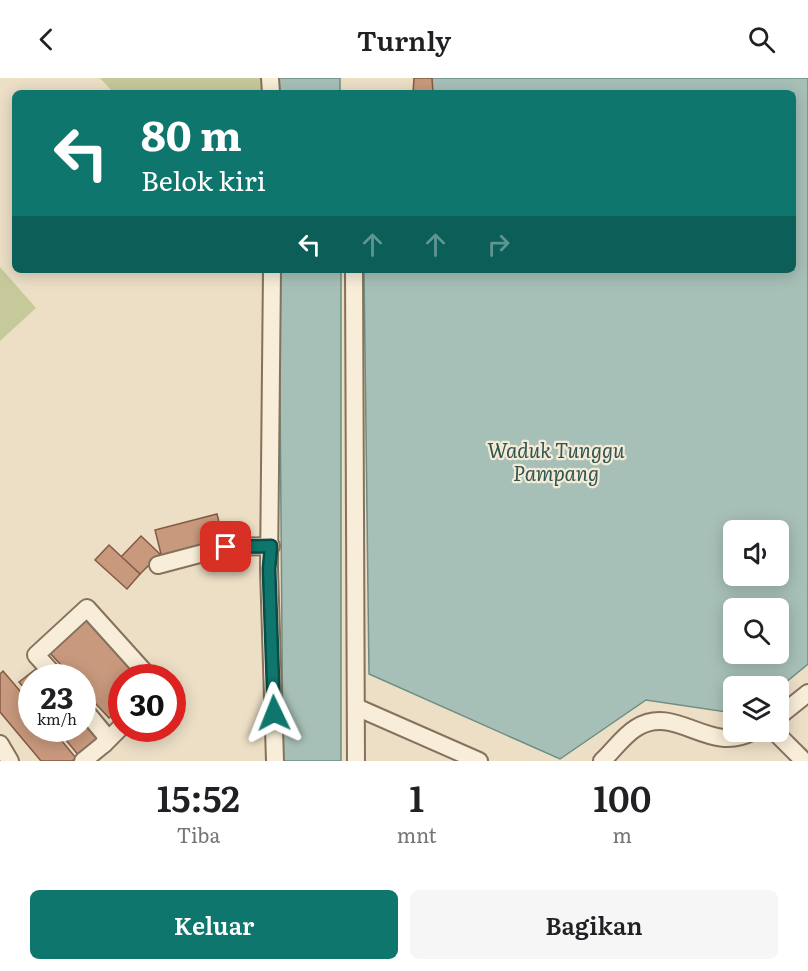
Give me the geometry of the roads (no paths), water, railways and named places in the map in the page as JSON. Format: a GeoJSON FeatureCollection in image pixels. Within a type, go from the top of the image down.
{"type":"FeatureCollection","features":[{"type":"Feature","properties":{"kind":"street"},"geometry":{"type":"LineString","coordinates":[[272,273],[269,569],[275,761]]}},
{"type":"Feature","properties":{"kind":"street"},"geometry":{"type":"LineString","coordinates":[[354,273],[356,761]]}},
{"type":"Feature","properties":{"kind":"street"},"geometry":{"type":"LineString","coordinates":[[158,565],[226,547],[271,546]]}},
{"type":"Feature","properties":{"kind":"street"},"geometry":{"type":"LineString","coordinates":[[44,664],[36,655],[87,608],[137,664]]}},
{"type":"Feature","properties":{"kind":"street"},"geometry":{"type":"LineString","coordinates":[[789,708],[808,693]]}},
{"type":"Feature","properties":{"kind":"street"},"geometry":{"type":"LineString","coordinates":[[356,707],[479,761]]}},
{"type":"Feature","properties":{"kind":"street"},"geometry":{"type":"LineString","coordinates":[[602,761],[634,729],[656,720],[676,723],[716,738],[723,738]]}},
{"type":"Feature","properties":{"kind":"street"},"geometry":{"type":"LineString","coordinates":[[96,723],[106,736],[104,744]]}},
{"type":"Feature","properties":{"kind":"street"},"geometry":{"type":"LineString","coordinates":[[83,761],[108,740]]}},
{"type":"Feature","properties":{"kind":"street"},"geometry":{"type":"LineString","coordinates":[[785,742],[804,761],[808,751]]}},
{"type":"Feature","properties":{"kind":"street"},"geometry":{"type":"LineString","coordinates":[[0,744],[10,761]]}},
{"type":"Feature","properties":{"kind":"water"},"geometry":{"type":"Polygon","coordinates":[[[277,78],[340,78],[340,90],[278,90],[277,78]]]}},
{"type":"Feature","properties":{"kind":"water","name":"Waduk Tunggu Pampang"},"geometry":{"type":"Polygon","coordinates":[[[432,78],[808,78],[808,664],[789,680],[789,676],[723,676],[723,712],[646,700],[560,759],[369,674],[364,273],[796,273],[796,90],[432,90],[432,78]]]}},
{"type":"Feature","properties":{"kind":"water"},"geometry":{"type":"Polygon","coordinates":[[[279,273],[341,273],[341,761],[283,761],[279,273]]]}}]}
